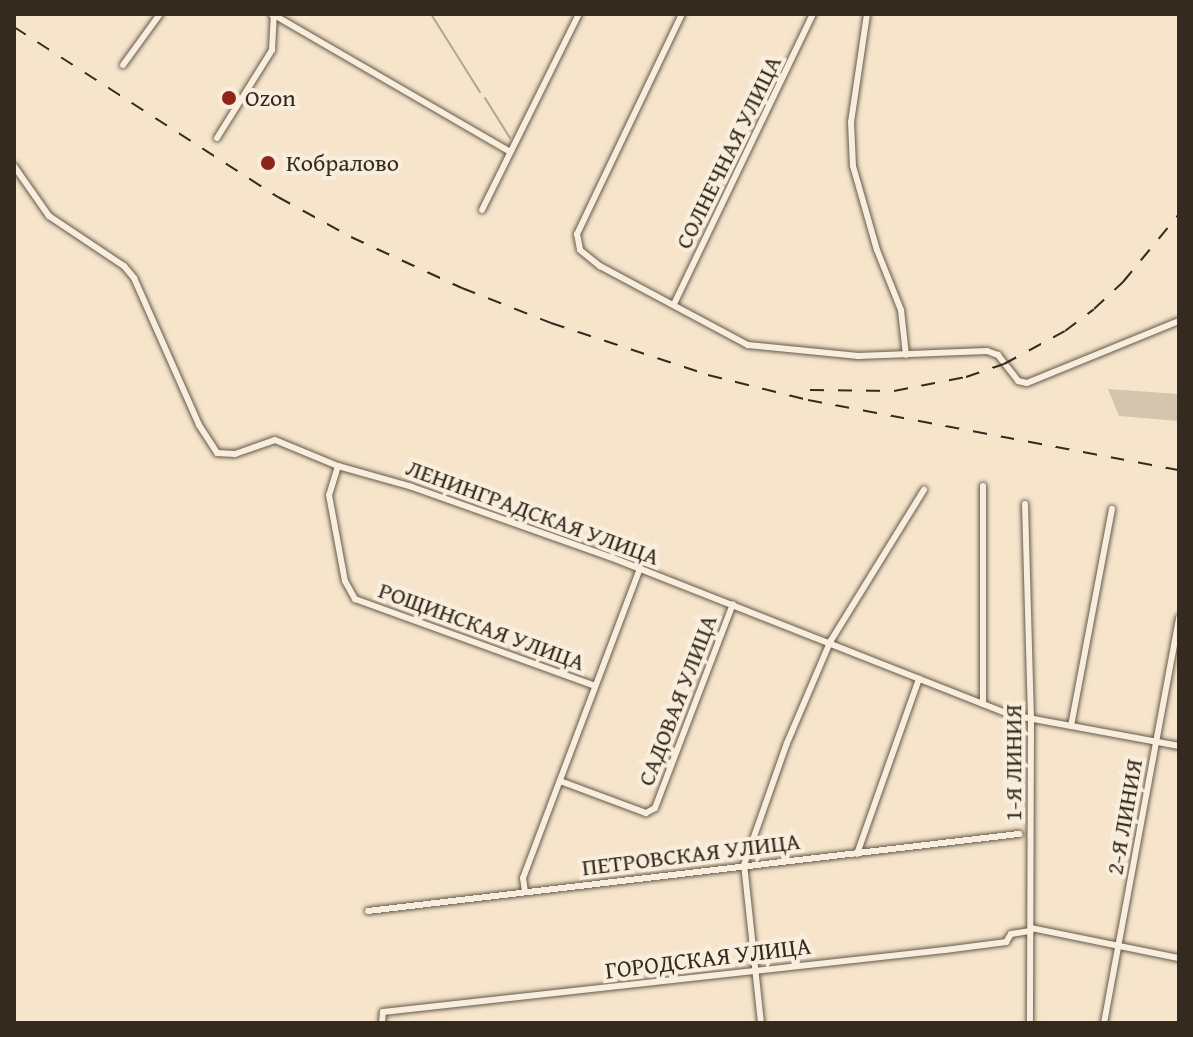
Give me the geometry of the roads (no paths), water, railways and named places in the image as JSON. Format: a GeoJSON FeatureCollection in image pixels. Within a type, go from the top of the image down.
{"type":"FeatureCollection","features":[{"type":"Feature","properties":{"kind":"street"},"geometry":{"type":"LineString","coordinates":[[123,65],[160,14]]}},
{"type":"Feature","properties":{"kind":"street"},"geometry":{"type":"LineString","coordinates":[[217,138],[272,50],[274,14],[510,152]]}},
{"type":"Feature","properties":{"kind":"street"},"geometry":{"type":"LineString","coordinates":[[482,210],[579,14]]}},
{"type":"Feature","properties":{"kind":"street"},"geometry":{"type":"LineString","coordinates":[[682,14],[577,234],[580,250],[588,258],[748,345],[826,355],[993,352],[1011,374],[1027,383],[1179,321]]}},
{"type":"Feature","properties":{"kind":"street","name":"СОЛНЕЧНАЯ УЛИЦА"},"geometry":{"type":"LineString","coordinates":[[674,304],[813,14]]}},
{"type":"Feature","properties":{"kind":"street"},"geometry":{"type":"LineString","coordinates":[[867,14],[851,122],[853,166],[877,250],[901,310],[906,355]]}},
{"type":"Feature","properties":{"kind":"street","name":"ЛЕНИНГРАДСКАЯ УЛИЦА"},"geometry":{"type":"LineString","coordinates":[[14,166],[49,216],[124,266],[134,278],[199,425],[217,453],[235,454],[275,440],[338,466],[412,487],[640,569],[983,704],[1031,719],[1179,746]]}},
{"type":"Feature","properties":{"kind":"street","name":"РОЩИНСКАЯ УЛИЦА"},"geometry":{"type":"LineString","coordinates":[[338,466],[329,495],[345,581],[355,599],[593,685]]}},
{"type":"Feature","properties":{"kind":"street"},"geometry":{"type":"LineString","coordinates":[[983,486],[983,704]]}},
{"type":"Feature","properties":{"kind":"street"},"geometry":{"type":"LineString","coordinates":[[761,1023],[744,865],[787,743],[830,642],[924,490]]}},
{"type":"Feature","properties":{"kind":"street","name":"1-Я ЛИНИЯ"},"geometry":{"type":"LineString","coordinates":[[1025,504],[1031,719],[1030,1023]]}},
{"type":"Feature","properties":{"kind":"street"},"geometry":{"type":"LineString","coordinates":[[1071,726],[1112,509]]}},
{"type":"Feature","properties":{"kind":"street"},"geometry":{"type":"LineString","coordinates":[[525,892],[523,878],[593,685],[640,569]]}},
{"type":"Feature","properties":{"kind":"street","name":"САДОВАЯ УЛИЦА"},"geometry":{"type":"LineString","coordinates":[[560,781],[653,810],[733,604]]}},
{"type":"Feature","properties":{"kind":"street","name":"2-Я ЛИНИЯ"},"geometry":{"type":"LineString","coordinates":[[1104,1023],[1179,618]]}},
{"type":"Feature","properties":{"kind":"street"},"geometry":{"type":"LineString","coordinates":[[857,854],[919,679]]}},
{"type":"Feature","properties":{"kind":"street","name":"ПЕТРОВСКАЯ УЛИЦА"},"geometry":{"type":"LineString","coordinates":[[368,911],[1019,834]]}},
{"type":"Feature","properties":{"kind":"street"},"geometry":{"type":"LineString","coordinates":[[1031,929],[1179,958]]}},
{"type":"Feature","properties":{"kind":"street","name":"ГОРОДСКАЯ УЛИЦА"},"geometry":{"type":"LineString","coordinates":[[382,1023],[383,1012],[1006,942],[1011,934],[1031,929]]}},
{"type":"Feature","properties":{"kind":"waterway"},"geometry":{"type":"LineString","coordinates":[[431,14],[480,92]]}},
{"type":"Feature","properties":{"kind":"waterway"},"geometry":{"type":"LineString","coordinates":[[485,98],[510,138]]}},
{"type":"Feature","properties":{"kind":"railway"},"geometry":{"type":"LineString","coordinates":[[14,27],[278,197],[351,237],[462,288],[551,323],[708,375],[808,400],[1179,470]]}},
{"type":"Feature","properties":{"kind":"railway"},"geometry":{"type":"LineString","coordinates":[[810,390],[894,391],[966,377],[1004,364],[1065,331],[1094,309],[1123,282],[1179,214]]}},
{"type":"Feature","properties":{"kind":"place","name":"Ozon"},"geometry":{"type":"Point","coordinates":[229,98]}},
{"type":"Feature","properties":{"kind":"place","name":"Кобралово"},"geometry":{"type":"Point","coordinates":[268,163]}}]}
